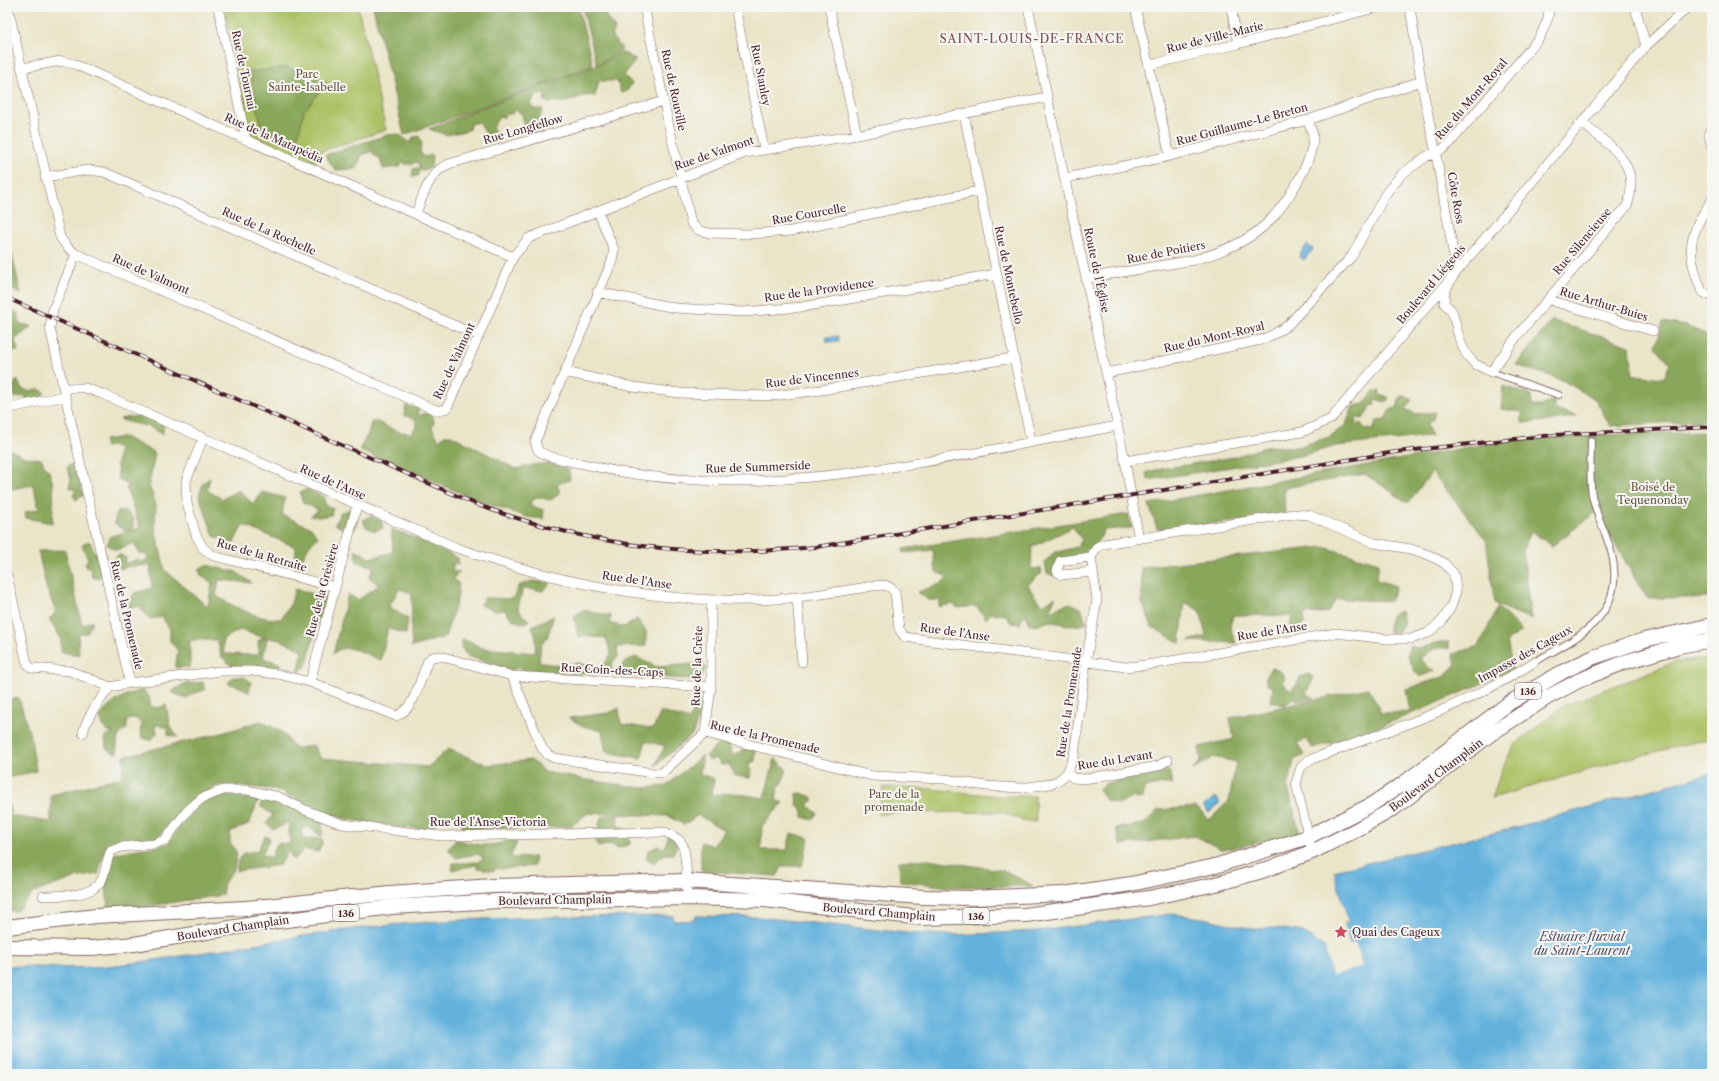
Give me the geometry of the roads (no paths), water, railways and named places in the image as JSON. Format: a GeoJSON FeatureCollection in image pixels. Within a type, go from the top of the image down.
{"type":"FeatureCollection","features":[{"type":"Feature","properties":{"kind":"main road","name":"Boulevard Champlain"},"geometry":{"type":"LineString","coordinates":[[7,928],[96,916],[246,908],[442,889],[686,881],[923,897],[1018,897],[1104,889],[1173,876],[1251,855],[1308,837],[1369,806],[1404,783],[1509,703],[1564,671],[1594,657],[1644,640],[1712,625]]}},
{"type":"Feature","properties":{"kind":"main road","name":"Boulevard Champlain"},"geometry":{"type":"LineString","coordinates":[[7,947],[92,948],[134,944],[254,924],[392,907],[445,903],[686,898],[765,900],[922,918],[1025,915],[1149,898],[1216,884],[1262,871],[1312,852],[1393,809],[1492,733],[1548,697],[1580,680],[1625,662],[1679,646],[1712,640]]}},
{"type":"Feature","properties":{"kind":"street","name":"Rue de Valmont"},"geometry":{"type":"LineString","coordinates":[[8,7],[45,177],[60,237],[67,247],[76,254],[438,411],[447,408],[513,257],[529,238],[745,153],[857,135],[1048,97]]}},
{"type":"Feature","properties":{"kind":"street","name":"Rue de Tournai"},"geometry":{"type":"LineString","coordinates":[[218,7],[246,139]]}},
{"type":"Feature","properties":{"kind":"street","name":"Rue de Rouville"},"geometry":{"type":"LineString","coordinates":[[644,7],[682,177]]}},
{"type":"Feature","properties":{"kind":"street","name":"Rue Stanley"},"geometry":{"type":"LineString","coordinates":[[735,7],[764,149]]}},
{"type":"Feature","properties":{"kind":"street"},"geometry":{"type":"LineString","coordinates":[[829,7],[857,135]]}},
{"type":"Feature","properties":{"kind":"street","name":"Route de l'Église"},"geometry":{"type":"LineString","coordinates":[[1028,7],[1066,178],[1118,426],[1139,539]]}},
{"type":"Feature","properties":{"kind":"street"},"geometry":{"type":"LineString","coordinates":[[1135,7],[1170,156]]}},
{"type":"Feature","properties":{"kind":"street"},"geometry":{"type":"LineString","coordinates":[[1231,7],[1238,44]]}},
{"type":"Feature","properties":{"kind":"street","name":"Rue de Ville-Marie"},"geometry":{"type":"LineString","coordinates":[[1149,65],[1238,44],[1378,7]]}},
{"type":"Feature","properties":{"kind":"street","name":"Côte Ross"},"geometry":{"type":"LineString","coordinates":[[1410,7],[1421,81],[1436,154],[1454,257],[1454,276],[1445,290],[1444,303],[1452,311],[1460,341],[1466,354],[1475,364],[1491,372],[1559,395]]}},
{"type":"Feature","properties":{"kind":"street","name":"Rue du Mont-Royal"},"geometry":{"type":"LineString","coordinates":[[1106,373],[1261,340],[1288,325],[1352,256],[1386,193],[1402,174],[1427,156],[1436,154],[1449,144],[1540,37],[1548,18],[1549,7]]}},
{"type":"Feature","properties":{"kind":"street"},"geometry":{"type":"LineString","coordinates":[[1635,7],[1646,46]]}},
{"type":"Feature","properties":{"kind":"street","name":"Boulevard Liégeois"},"geometry":{"type":"LineString","coordinates":[[1125,461],[1302,432],[1332,419],[1582,124],[1646,46],[1688,7]]}},
{"type":"Feature","properties":{"kind":"street","name":"Rue de la Matapédia"},"geometry":{"type":"LineString","coordinates":[[22,68],[61,61],[74,64],[416,213],[513,257]]}},
{"type":"Feature","properties":{"kind":"street","name":"Rue Guillaume-Le Breton"},"geometry":{"type":"LineString","coordinates":[[1066,178],[1170,156],[1308,120],[1421,81]]}},
{"type":"Feature","properties":{"kind":"street","name":"Rue Longfellow"},"geometry":{"type":"LineString","coordinates":[[416,213],[432,177],[439,168],[664,100]]}},
{"type":"Feature","properties":{"kind":"street","name":"Rue de Montebello"},"geometry":{"type":"LineString","coordinates":[[964,114],[1013,358],[1032,441]]}},
{"type":"Feature","properties":{"kind":"street","name":"Rue de Poitiers"},"geometry":{"type":"LineString","coordinates":[[1087,278],[1211,256],[1246,240],[1265,226],[1289,194],[1310,153],[1313,136],[1308,120]]}},
{"type":"Feature","properties":{"kind":"street","name":"Rue Silencieuse"},"geometry":{"type":"LineString","coordinates":[[1491,372],[1517,336],[1627,206],[1632,193],[1631,176],[1623,160],[1582,124]]}},
{"type":"Feature","properties":{"kind":"street"},"geometry":{"type":"LineString","coordinates":[[1712,127],[1709,133],[1712,150]]}},
{"type":"Feature","properties":{"kind":"street","name":"Rue de La Rochelle"},"geometry":{"type":"LineString","coordinates":[[45,177],[88,170],[104,172],[479,336]]}},
{"type":"Feature","properties":{"kind":"street","name":"Rue Courcelle"},"geometry":{"type":"LineString","coordinates":[[682,177],[691,223],[698,230],[709,233],[750,234],[792,231],[979,191]]}},
{"type":"Feature","properties":{"kind":"street"},"geometry":{"type":"LineString","coordinates":[[1712,200],[1702,215],[1693,235],[1691,250],[1692,267],[1702,292],[1712,296]]}},
{"type":"Feature","properties":{"kind":"street","name":"Rue de Summerside"},"geometry":{"type":"LineString","coordinates":[[598,211],[614,250],[612,261],[597,292],[590,314],[535,442],[538,450],[544,454],[590,466],[649,476],[718,481],[749,481],[814,477],[873,470],[1118,426]]}},
{"type":"Feature","properties":{"kind":"street","name":"Rue de la Promenade"},"geometry":{"type":"LineString","coordinates":[[76,254],[53,309],[50,328],[130,683],[221,671],[271,673],[310,682],[396,716],[402,714],[410,704],[424,670],[432,657],[449,657],[512,676],[542,748],[548,755],[554,758],[653,773],[662,773],[705,733],[872,776],[945,779],[986,786],[1021,788],[1050,784],[1059,780],[1067,773],[1074,756],[1086,662],[1097,600],[1091,557]]}},
{"type":"Feature","properties":{"kind":"street","name":"Rue de la Providence"},"geometry":{"type":"LineString","coordinates":[[597,292],[675,308],[743,312],[802,307],[996,274]]}},
{"type":"Feature","properties":{"kind":"street","name":"Rue Arthur-Buies"},"geometry":{"type":"LineString","coordinates":[[1549,300],[1653,331]]}},
{"type":"Feature","properties":{"kind":"street","name":"Rue de Vincennes"},"geometry":{"type":"LineString","coordinates":[[565,372],[633,387],[680,393],[772,396],[829,389],[1013,358]]}},
{"type":"Feature","properties":{"kind":"street","name":"Rue de l'Anse"},"geometry":{"type":"LineString","coordinates":[[7,409],[64,392],[85,388],[457,548],[505,565],[554,578],[616,591],[711,600],[750,600],[797,597],[874,586],[888,586],[895,592],[899,629],[905,637],[1125,667],[1148,665],[1336,633],[1387,639],[1411,639],[1428,633],[1442,621],[1451,607],[1456,591],[1454,574],[1444,563],[1430,555],[1411,549],[1374,543],[1309,515],[1293,514],[1097,547],[1091,557]]}},
{"type":"Feature","properties":{"kind":"street","name":"Rue de la Retraite"},"geometry":{"type":"LineString","coordinates":[[203,438],[186,481],[187,503],[196,535],[202,548],[214,556],[335,588]]}},
{"type":"Feature","properties":{"kind":"street","name":"Impasse des Cageux"},"geometry":{"type":"LineString","coordinates":[[1312,852],[1296,783],[1301,767],[1309,760],[1416,720],[1500,684],[1534,662],[1581,636],[1598,620],[1609,600],[1614,582],[1612,555],[1596,511],[1592,494],[1591,440]]}},
{"type":"Feature","properties":{"kind":"street","name":"Rue de la Grésière"},"geometry":{"type":"LineString","coordinates":[[310,682],[357,505]]}},
{"type":"Feature","properties":{"kind":"street"},"geometry":{"type":"LineString","coordinates":[[1091,557],[1060,561],[1057,571],[1061,575],[1093,572]]}},
{"type":"Feature","properties":{"kind":"street"},"geometry":{"type":"LineString","coordinates":[[7,575],[27,663],[31,668],[70,671],[110,687],[130,683]]}},
{"type":"Feature","properties":{"kind":"street"},"geometry":{"type":"LineString","coordinates":[[797,597],[802,662]]}},
{"type":"Feature","properties":{"kind":"street","name":"Rue de la Crète"},"geometry":{"type":"LineString","coordinates":[[705,733],[711,687],[711,600]]}},
{"type":"Feature","properties":{"kind":"street","name":"Rue Coin-des-Caps"},"geometry":{"type":"LineString","coordinates":[[512,676],[711,687]]}},
{"type":"Feature","properties":{"kind":"street"},"geometry":{"type":"LineString","coordinates":[[83,733],[85,723],[91,712],[110,687]]}},
{"type":"Feature","properties":{"kind":"street","name":"Rue du Levant"},"geometry":{"type":"LineString","coordinates":[[1067,773],[1073,778],[1084,779],[1158,766],[1168,760]]}},
{"type":"Feature","properties":{"kind":"street","name":"Rue de l'Anse-Victoria"},"geometry":{"type":"LineString","coordinates":[[43,896],[91,891],[102,880],[111,851],[121,847],[154,844],[165,840],[186,811],[202,798],[224,790],[247,790],[279,797],[305,810],[342,824],[441,836],[665,832],[675,836],[683,846],[686,881]]}},
{"type":"Feature","properties":{"kind":"street"},"geometry":{"type":"LineString","coordinates":[[686,881],[686,898]]}},
{"type":"Feature","properties":{"kind":"water"},"geometry":{"type":"Polygon","coordinates":[[[1307,245],[1313,249],[1304,260],[1299,256],[1307,245]]]}},
{"type":"Feature","properties":{"kind":"water"},"geometry":{"type":"Polygon","coordinates":[[[838,336],[839,341],[827,342],[826,337],[838,336]]]}},
{"type":"Feature","properties":{"kind":"water","name":"Estuaire fluvial du Saint-Laurent"},"geometry":{"type":"Polygon","coordinates":[[[1712,773],[1712,1074],[7,1074],[7,966],[70,968],[108,966],[170,958],[354,929],[474,919],[673,916],[674,921],[695,920],[696,916],[757,917],[907,933],[953,935],[1038,931],[1172,914],[1203,918],[1252,929],[1278,928],[1302,932],[1325,948],[1332,975],[1362,967],[1356,943],[1350,944],[1344,923],[1348,922],[1334,871],[1506,830],[1712,773]]]}},
{"type":"Feature","properties":{"kind":"water"},"geometry":{"type":"Polygon","coordinates":[[[1216,797],[1220,803],[1209,813],[1203,806],[1216,797]]]}},
{"type":"Feature","properties":{"kind":"railway"},"geometry":{"type":"LineString","coordinates":[[7,298],[478,505],[562,531],[603,540],[686,550],[728,551],[816,547],[1396,452],[1553,435],[1712,427]]}},
{"type":"Feature","properties":{"kind":"place","name":"Quai des Cageux"},"geometry":{"type":"Point","coordinates":[1341,932]}},
{"type":"Feature","properties":{"kind":"district","name":"SAINT-LOUIS-DE-FRANCE"},"geometry":{"type":"Point","coordinates":[1032,39]}},
{"type":"Feature","properties":{"kind":"park label","name":"Parc Sainte-Isabelle"},"geometry":{"type":"Point","coordinates":[307,80]}},
{"type":"Feature","properties":{"kind":"park label","name":"Boisé de Tequenonday"},"geometry":{"type":"Point","coordinates":[1653,493]}},
{"type":"Feature","properties":{"kind":"park label","name":"Parc de la promenade"},"geometry":{"type":"Point","coordinates":[894,800]}}]}
